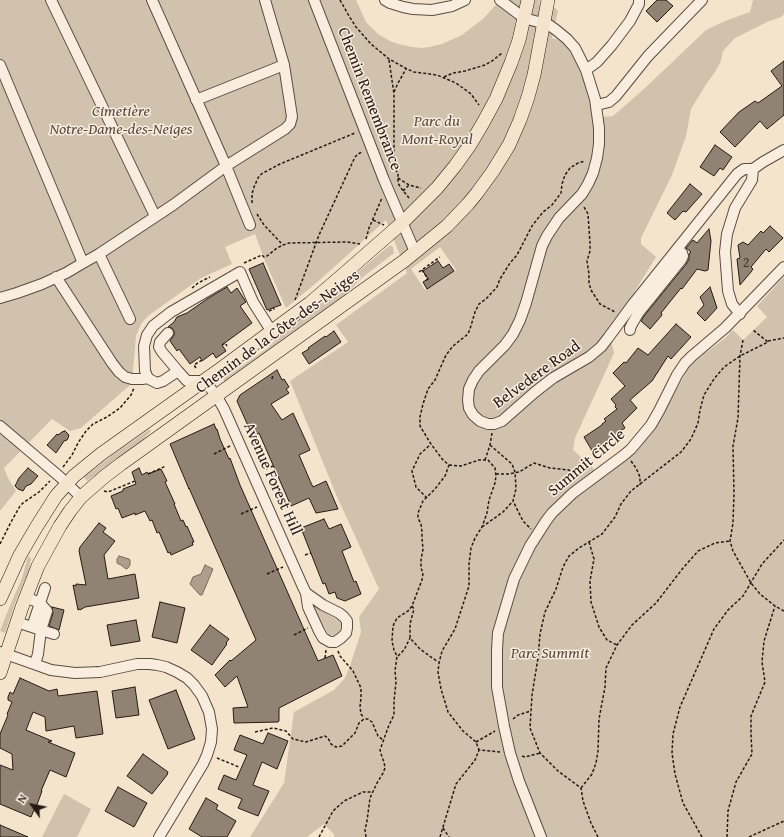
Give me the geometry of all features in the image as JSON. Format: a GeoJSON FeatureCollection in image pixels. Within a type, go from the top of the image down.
{"type":"FeatureCollection","features":[{"type":"Feature","properties":{"kind":"main road","name":"Chemin de la Côte-des-Neiges"},"geometry":{"type":"LineString","coordinates":[[0,599],[18,559],[32,534],[51,503],[67,483],[101,454],[205,381],[322,294],[426,200],[463,156],[496,99],[506,77],[519,40],[528,0]]}},
{"type":"Feature","properties":{"kind":"main road","name":"Chemin de la Côte-des-Neiges"},"geometry":{"type":"LineString","coordinates":[[0,673],[3,653],[38,566],[54,536],[70,511],[82,497],[104,477],[217,397],[415,252],[447,226],[486,183],[509,145],[528,97],[534,75],[548,0]]}},
{"type":"Feature","properties":{"kind":"street"},"geometry":{"type":"LineString","coordinates":[[51,0],[155,216]]}},
{"type":"Feature","properties":{"kind":"street"},"geometry":{"type":"LineString","coordinates":[[152,0],[226,166],[250,225]]}},
{"type":"Feature","properties":{"kind":"street"},"geometry":{"type":"LineString","coordinates":[[0,298],[42,284],[99,254],[173,205],[226,166],[285,129],[290,124],[292,118],[284,65],[265,0]]}},
{"type":"Feature","properties":{"kind":"street","name":"Chemin Remembrance"},"geometry":{"type":"LineString","coordinates":[[314,0],[384,180],[415,252]]}},
{"type":"Feature","properties":{"kind":"street"},"geometry":{"type":"LineString","coordinates":[[385,0],[403,7],[432,10],[452,6],[465,0]]}},
{"type":"Feature","properties":{"kind":"street"},"geometry":{"type":"LineString","coordinates":[[500,0],[524,18]]}},
{"type":"Feature","properties":{"kind":"street"},"geometry":{"type":"LineString","coordinates":[[586,70],[592,66],[612,45],[630,21],[639,4],[639,0]]}},
{"type":"Feature","properties":{"kind":"street"},"geometry":{"type":"LineString","coordinates":[[597,105],[608,102],[616,96],[648,56],[702,0]]}},
{"type":"Feature","properties":{"kind":"street","name":"Belvedere Road"},"geometry":{"type":"LineString","coordinates":[[524,18],[544,24],[556,30],[570,42],[578,54],[586,70],[597,105],[599,144],[593,173],[588,184],[576,200],[559,218],[542,246],[526,303],[513,334],[505,345],[479,371],[473,380],[468,400],[469,408],[473,415],[480,421],[488,424],[494,424],[502,421],[545,384],[601,347],[632,304],[737,174],[744,169],[753,169],[784,150]]}},
{"type":"Feature","properties":{"kind":"street"},"geometry":{"type":"LineString","coordinates":[[196,100],[284,65]]}},
{"type":"Feature","properties":{"kind":"street"},"geometry":{"type":"LineString","coordinates":[[0,66],[83,263]]}},
{"type":"Feature","properties":{"kind":"street"},"geometry":{"type":"LineString","coordinates":[[740,314],[732,304],[728,291],[726,252],[727,234],[735,208],[752,180],[753,169]]}},
{"type":"Feature","properties":{"kind":"street"},"geometry":{"type":"LineString","coordinates":[[630,330],[639,312],[681,260],[683,256],[682,253],[677,249]]}},
{"type":"Feature","properties":{"kind":"street"},"geometry":{"type":"LineString","coordinates":[[99,254],[130,319]]}},
{"type":"Feature","properties":{"kind":"street","name":"Summit Circle"},"geometry":{"type":"LineString","coordinates":[[540,837],[510,753],[497,687],[498,633],[514,579],[537,535],[552,513],[585,483],[598,475],[631,449],[651,425],[677,375],[685,363],[740,314],[784,267]]}},
{"type":"Feature","properties":{"kind":"street"},"geometry":{"type":"LineString","coordinates":[[178,371],[160,383],[154,382],[148,378],[144,346],[147,335],[153,326],[171,312],[240,272],[253,302],[272,332]]}},
{"type":"Feature","properties":{"kind":"street"},"geometry":{"type":"LineString","coordinates":[[56,277],[119,372],[125,377],[132,379],[148,378]]}},
{"type":"Feature","properties":{"kind":"street"},"geometry":{"type":"LineString","coordinates":[[168,333],[160,342],[159,347],[162,352],[187,381],[205,381]]}},
{"type":"Feature","properties":{"kind":"street","name":"Avenue Forest Hill"},"geometry":{"type":"LineString","coordinates":[[205,381],[224,409],[306,593],[308,607],[323,638],[332,642],[335,642],[341,638],[346,633],[348,628],[347,621],[344,617],[306,593]]}},
{"type":"Feature","properties":{"kind":"street"},"geometry":{"type":"LineString","coordinates":[[0,426],[82,497]]}},
{"type":"Feature","properties":{"kind":"street"},"geometry":{"type":"LineString","coordinates":[[35,664],[38,654],[36,629],[40,603],[45,588]]}},
{"type":"Feature","properties":{"kind":"street"},"geometry":{"type":"LineString","coordinates":[[25,597],[40,603],[49,611],[36,629]]}},
{"type":"Feature","properties":{"kind":"street"},"geometry":{"type":"LineString","coordinates":[[16,622],[54,634]]}},
{"type":"Feature","properties":{"kind":"street"},"geometry":{"type":"LineString","coordinates":[[3,653],[56,671],[82,673],[105,672],[137,664],[157,665],[171,669],[182,675],[199,691],[211,717],[212,731],[210,745],[203,764],[159,837]]}},
{"type":"Feature","properties":{"kind":"path"},"geometry":{"type":"LineString","coordinates":[[340,0],[356,26],[371,44],[388,59],[414,72],[432,74],[456,83],[471,94],[480,106]]}},
{"type":"Feature","properties":{"kind":"path"},"geometry":{"type":"LineString","coordinates":[[443,77],[485,65],[504,52]]}},
{"type":"Feature","properties":{"kind":"path"},"geometry":{"type":"LineString","coordinates":[[388,59],[394,94]]}},
{"type":"Feature","properties":{"kind":"path"},"geometry":{"type":"LineString","coordinates":[[394,94],[406,69]]}},
{"type":"Feature","properties":{"kind":"path","name":"Chemin Remembrance"},"geometry":{"type":"LineString","coordinates":[[394,94],[393,150],[395,168],[398,174],[398,183],[403,192],[409,198]]}},
{"type":"Feature","properties":{"kind":"path"},"geometry":{"type":"LineString","coordinates":[[254,208],[252,194],[259,176],[263,172],[364,129]]}},
{"type":"Feature","properties":{"kind":"path"},"geometry":{"type":"LineString","coordinates":[[295,303],[316,242],[355,157],[364,152]]}},
{"type":"Feature","properties":{"kind":"path"},"geometry":{"type":"LineString","coordinates":[[440,837],[456,784],[475,760],[479,750],[476,742],[463,731],[448,712],[438,672],[439,663],[442,651],[455,629],[469,586],[471,548],[482,527],[496,474],[495,468],[488,460],[479,460],[461,466],[449,465],[443,460],[431,444],[420,426],[420,417],[428,389],[435,380],[446,355],[453,346],[468,334],[479,304],[497,287],[502,275],[517,255],[532,226],[561,193],[565,175],[570,168],[578,163],[597,158]]}},
{"type":"Feature","properties":{"kind":"path"},"geometry":{"type":"LineString","coordinates":[[398,178],[409,185],[422,189]]}},
{"type":"Feature","properties":{"kind":"path"},"geometry":{"type":"LineString","coordinates":[[403,192],[409,185]]}},
{"type":"Feature","properties":{"kind":"path"},"geometry":{"type":"LineString","coordinates":[[366,239],[382,198]]}},
{"type":"Feature","properties":{"kind":"path"},"geometry":{"type":"LineString","coordinates":[[576,200],[588,214],[590,251],[587,261],[591,290],[600,304],[623,318]]}},
{"type":"Feature","properties":{"kind":"path"},"geometry":{"type":"LineString","coordinates":[[256,213],[283,245]]}},
{"type":"Feature","properties":{"kind":"path"},"geometry":{"type":"LineString","coordinates":[[373,220],[384,226]]}},
{"type":"Feature","properties":{"kind":"path"},"geometry":{"type":"LineString","coordinates":[[242,264],[262,255],[264,257],[267,256],[277,248],[289,243],[347,242],[364,245]]}},
{"type":"Feature","properties":{"kind":"path"},"geometry":{"type":"LineString","coordinates":[[419,272],[440,257]]}},
{"type":"Feature","properties":{"kind":"path"},"geometry":{"type":"LineString","coordinates":[[422,270],[428,279],[426,280]]}},
{"type":"Feature","properties":{"kind":"path"},"geometry":{"type":"LineString","coordinates":[[267,312],[274,309],[273,308]]}},
{"type":"Feature","properties":{"kind":"path"},"geometry":{"type":"LineString","coordinates":[[754,330],[768,342]]}},
{"type":"Feature","properties":{"kind":"path"},"geometry":{"type":"LineString","coordinates":[[598,837],[583,801],[581,788],[558,771],[540,753],[530,728],[532,694],[540,634],[545,612],[569,556],[602,534],[615,517],[621,504],[631,491],[681,452],[691,439],[698,422],[704,395],[714,378],[724,367],[740,356],[768,342],[784,338]]}},
{"type":"Feature","properties":{"kind":"path"},"geometry":{"type":"LineString","coordinates":[[743,340],[740,356],[738,418],[733,446],[734,494],[730,541],[733,551],[751,583],[760,594],[784,611]]}},
{"type":"Feature","properties":{"kind":"path"},"geometry":{"type":"LineString","coordinates":[[222,345],[225,343],[227,346]]}},
{"type":"Feature","properties":{"kind":"path"},"geometry":{"type":"LineString","coordinates":[[196,368],[194,365],[202,360]]}},
{"type":"Feature","properties":{"kind":"path"},"geometry":{"type":"LineString","coordinates":[[272,379],[273,375]]}},
{"type":"Feature","properties":{"kind":"path"},"geometry":{"type":"LineString","coordinates":[[62,468],[72,455],[86,430],[93,424],[120,408],[131,395],[135,383]]}},
{"type":"Feature","properties":{"kind":"path"},"geometry":{"type":"LineString","coordinates":[[485,460],[490,445],[494,424]]}},
{"type":"Feature","properties":{"kind":"path"},"geometry":{"type":"LineString","coordinates":[[427,498],[416,487],[412,471],[420,454],[431,444]]}},
{"type":"Feature","properties":{"kind":"path"},"geometry":{"type":"LineString","coordinates":[[482,527],[503,512],[513,501],[516,489],[515,472],[512,464],[490,445]]}},
{"type":"Feature","properties":{"kind":"path"},"geometry":{"type":"LineString","coordinates":[[214,454],[230,446]]}},
{"type":"Feature","properties":{"kind":"path"},"geometry":{"type":"LineString","coordinates":[[624,455],[636,468],[640,477],[640,485]]}},
{"type":"Feature","properties":{"kind":"path"},"geometry":{"type":"LineString","coordinates":[[496,474],[519,472],[534,463],[550,468],[569,470],[579,476],[585,483]]}},
{"type":"Feature","properties":{"kind":"path"},"geometry":{"type":"LineString","coordinates":[[366,837],[365,830],[368,805],[372,792],[385,768],[380,750],[394,715],[396,682],[395,671],[397,656],[392,641],[394,626],[397,618],[408,611],[412,606],[422,580],[422,532],[421,524],[418,518],[420,507],[444,476],[449,465]]}},
{"type":"Feature","properties":{"kind":"path"},"geometry":{"type":"LineString","coordinates":[[148,474],[166,466]]}},
{"type":"Feature","properties":{"kind":"path"},"geometry":{"type":"LineString","coordinates":[[266,469],[273,466]]}},
{"type":"Feature","properties":{"kind":"path"},"geometry":{"type":"LineString","coordinates":[[0,544],[20,506],[39,492],[53,478]]}},
{"type":"Feature","properties":{"kind":"path"},"geometry":{"type":"LineString","coordinates":[[102,490],[108,492],[135,481]]}},
{"type":"Feature","properties":{"kind":"path"},"geometry":{"type":"LineString","coordinates":[[513,501],[523,521],[537,535]]}},
{"type":"Feature","properties":{"kind":"path"},"geometry":{"type":"LineString","coordinates":[[241,514],[257,507]]}},
{"type":"Feature","properties":{"kind":"path"},"geometry":{"type":"LineString","coordinates":[[297,528],[301,529]]}},
{"type":"Feature","properties":{"kind":"path"},"geometry":{"type":"LineString","coordinates":[[702,837],[683,802],[675,774],[672,753],[673,734],[680,708],[714,629],[728,610],[743,596],[762,564],[784,540]]}},
{"type":"Feature","properties":{"kind":"path"},"geometry":{"type":"LineString","coordinates":[[581,788],[592,774],[596,763],[599,719],[605,687],[606,668],[617,645],[632,626],[656,603],[683,568],[698,552],[715,543],[730,541]]}},
{"type":"Feature","properties":{"kind":"path"},"geometry":{"type":"LineString","coordinates":[[589,542],[594,559],[590,581],[591,602],[598,627],[607,640],[617,645]]}},
{"type":"Feature","properties":{"kind":"path"},"geometry":{"type":"LineString","coordinates":[[305,555],[311,553]]}},
{"type":"Feature","properties":{"kind":"path"},"geometry":{"type":"LineString","coordinates":[[267,574],[283,568]]}},
{"type":"Feature","properties":{"kind":"path"},"geometry":{"type":"LineString","coordinates":[[397,656],[404,650],[410,638],[410,624],[414,609],[412,606]]}},
{"type":"Feature","properties":{"kind":"path"},"geometry":{"type":"LineString","coordinates":[[727,837],[728,811],[736,782],[752,754],[751,716],[765,682],[762,662],[764,641],[775,606]]}},
{"type":"Feature","properties":{"kind":"path"},"geometry":{"type":"LineString","coordinates":[[294,635],[310,627]]}},
{"type":"Feature","properties":{"kind":"path"},"geometry":{"type":"LineString","coordinates":[[410,638],[420,649],[439,663]]}},
{"type":"Feature","properties":{"kind":"path"},"geometry":{"type":"LineString","coordinates":[[337,649],[340,656],[353,671],[361,688],[361,714],[364,719],[368,719],[372,722],[378,736],[383,740]]}},
{"type":"Feature","properties":{"kind":"path"},"geometry":{"type":"LineString","coordinates":[[325,658],[326,650]]}},
{"type":"Feature","properties":{"kind":"path"},"geometry":{"type":"LineString","coordinates":[[476,742],[504,726],[518,715],[531,711]]}},
{"type":"Feature","properties":{"kind":"path"},"geometry":{"type":"LineString","coordinates":[[255,732],[273,728],[286,731],[293,738],[306,742],[325,736],[336,748],[342,746],[355,733],[359,723],[364,719]]}},
{"type":"Feature","properties":{"kind":"path"},"geometry":{"type":"LineString","coordinates":[[479,750],[510,753],[525,757],[540,753]]}},
{"type":"Feature","properties":{"kind":"path"},"geometry":{"type":"LineString","coordinates":[[217,758],[239,766]]}},
{"type":"Feature","properties":{"kind":"path"},"geometry":{"type":"LineString","coordinates":[[319,837],[333,811],[344,801],[363,792],[372,792]]}},
{"type":"Feature","properties":{"kind":"path"},"geometry":{"type":"LineString","coordinates":[[749,837],[784,821]]}},
{"type":"Feature","properties":{"kind":"path"},"geometry":{"type":"LineString","coordinates":[[443,828],[449,837]]}},
{"type":"Feature","properties":{"kind":"green space","name":"Parc Summit"},"geometry":{"type":"Polygon","coordinates":[[[0,0],[356,0],[366,22],[378,34],[398,44],[422,48],[442,44],[462,35],[483,19],[500,0],[540,0],[539,4],[555,8],[558,11],[552,38],[563,43],[577,64],[584,81],[593,118],[613,116],[706,30],[750,12],[753,0],[784,0],[784,14],[781,17],[767,22],[735,38],[723,51],[721,61],[715,72],[691,109],[686,136],[672,175],[641,238],[641,244],[656,257],[609,333],[614,353],[575,438],[573,450],[592,467],[600,478],[637,450],[655,427],[689,367],[733,330],[743,340],[767,317],[757,306],[784,277],[784,837],[334,837],[334,834],[324,824],[307,837],[250,837],[284,783],[294,712],[334,690],[345,678],[361,632],[359,617],[379,589],[335,492],[290,381],[348,342],[336,325],[407,273],[386,220],[322,278],[286,308],[265,261],[255,234],[225,247],[232,264],[201,278],[148,316],[141,324],[136,336],[133,371],[130,385],[81,428],[70,431],[52,419],[4,468],[16,491],[0,511],[0,0]],[[440,247],[411,269],[425,290],[456,270],[440,247]]]}},
{"type":"Feature","properties":{"kind":"green space"},"geometry":{"type":"Polygon","coordinates":[[[390,245],[393,247],[394,253],[363,277],[345,295],[225,382],[223,379],[269,347],[281,334],[331,295],[390,245]]]}},
{"type":"Feature","properties":{"kind":"green space"},"geometry":{"type":"Polygon","coordinates":[[[150,429],[151,431],[141,442],[87,481],[84,477],[150,429]]]}},
{"type":"Feature","properties":{"kind":"green space"},"geometry":{"type":"Polygon","coordinates":[[[28,556],[31,558],[29,570],[15,603],[5,633],[0,631],[22,578],[28,556]]]}},
{"type":"Feature","properties":{"kind":"green space"},"geometry":{"type":"Polygon","coordinates":[[[314,604],[341,623],[339,632],[334,635],[330,635],[327,632],[312,606],[314,604]]]}},
{"type":"Feature","properties":{"kind":"green space"},"geometry":{"type":"Polygon","coordinates":[[[64,794],[91,809],[77,837],[42,837],[64,794]]]}},
{"type":"Feature","properties":{"kind":"shaded area"},"geometry":{"type":"Polygon","coordinates":[[[119,556],[130,560],[130,565],[128,568],[126,569],[117,563],[119,556]]]}},
{"type":"Feature","properties":{"kind":"shaded area"},"geometry":{"type":"Polygon","coordinates":[[[205,565],[213,569],[202,595],[200,595],[190,584],[193,577],[201,574],[205,565]]]}},
{"type":"Feature","properties":{"kind":"building"},"geometry":{"type":"Polygon","coordinates":[[[657,0],[666,0],[673,6],[657,22],[646,11],[657,0]]]}},
{"type":"Feature","properties":{"kind":"building"},"geometry":{"type":"Polygon","coordinates":[[[784,61],[784,115],[767,129],[760,121],[735,147],[720,132],[739,112],[755,101],[758,103],[782,86],[771,71],[784,61]]]}},
{"type":"Feature","properties":{"kind":"building"},"geometry":{"type":"Polygon","coordinates":[[[715,145],[732,157],[723,170],[720,168],[714,176],[700,167],[715,145]]]}},
{"type":"Feature","properties":{"kind":"building"},"geometry":{"type":"Polygon","coordinates":[[[690,184],[702,194],[686,212],[683,211],[675,220],[667,213],[690,184]]]}},
{"type":"Feature","properties":{"kind":"building"},"geometry":{"type":"Polygon","coordinates":[[[770,226],[783,238],[769,252],[766,249],[751,267],[753,269],[740,285],[737,259],[740,258],[738,245],[743,242],[748,245],[761,231],[763,233],[770,226]]]}},
{"type":"Feature","properties":{"kind":"building"},"geometry":{"type":"Polygon","coordinates":[[[709,229],[711,241],[708,270],[705,271],[697,269],[661,313],[662,315],[650,329],[641,321],[687,263],[691,252],[686,248],[693,240],[697,243],[709,229]]]}},
{"type":"Feature","properties":{"kind":"building"},"geometry":{"type":"Polygon","coordinates":[[[438,261],[443,268],[449,264],[454,271],[427,289],[423,282],[428,279],[423,271],[438,261]]]}},
{"type":"Feature","properties":{"kind":"building"},"geometry":{"type":"Polygon","coordinates":[[[263,263],[281,305],[267,310],[249,269],[263,263]]]}},
{"type":"Feature","properties":{"kind":"building"},"geometry":{"type":"Polygon","coordinates":[[[227,287],[231,293],[237,288],[246,302],[240,306],[252,323],[222,345],[226,351],[216,358],[213,353],[202,361],[200,357],[190,364],[179,349],[177,351],[170,341],[174,335],[174,331],[172,328],[168,327],[177,317],[187,313],[227,287]]]}},
{"type":"Feature","properties":{"kind":"building"},"geometry":{"type":"Polygon","coordinates":[[[710,287],[717,308],[705,321],[697,313],[704,305],[700,297],[710,287]]]}},
{"type":"Feature","properties":{"kind":"building"},"geometry":{"type":"Polygon","coordinates":[[[676,324],[691,337],[671,359],[668,356],[652,381],[630,400],[637,408],[622,423],[625,428],[620,431],[622,433],[594,454],[584,437],[602,425],[606,421],[604,419],[617,409],[615,407],[616,405],[611,399],[625,386],[613,373],[624,362],[626,363],[638,348],[648,355],[676,324]]]}},
{"type":"Feature","properties":{"kind":"building"},"geometry":{"type":"Polygon","coordinates":[[[334,331],[341,342],[309,364],[302,353],[334,331]]]}},
{"type":"Feature","properties":{"kind":"building"},"geometry":{"type":"Polygon","coordinates":[[[277,370],[282,380],[284,379],[289,387],[286,389],[289,393],[271,404],[282,420],[293,413],[310,450],[299,455],[311,483],[313,487],[326,481],[338,509],[316,513],[309,498],[291,506],[259,433],[253,437],[237,401],[240,395],[277,370]]]}},
{"type":"Feature","properties":{"kind":"building"},"geometry":{"type":"Polygon","coordinates":[[[214,424],[318,661],[333,655],[342,676],[279,708],[278,722],[234,723],[233,708],[248,707],[237,676],[225,687],[215,675],[230,660],[231,661],[256,640],[170,444],[214,424]]]}},
{"type":"Feature","properties":{"kind":"building"},"geometry":{"type":"Polygon","coordinates":[[[65,431],[69,435],[68,438],[64,441],[56,453],[47,445],[57,434],[58,435],[65,431]]]}},
{"type":"Feature","properties":{"kind":"building"},"geometry":{"type":"Polygon","coordinates":[[[28,468],[38,476],[31,484],[26,486],[23,491],[15,486],[19,478],[28,468]]]}},
{"type":"Feature","properties":{"kind":"building"},"geometry":{"type":"Polygon","coordinates":[[[139,468],[142,475],[147,472],[148,474],[161,469],[167,481],[165,482],[181,521],[183,520],[186,527],[187,526],[194,542],[192,542],[193,545],[171,555],[170,552],[168,553],[159,532],[157,533],[152,520],[150,521],[145,511],[122,518],[118,508],[116,509],[111,496],[136,484],[132,472],[139,468]]]}},
{"type":"Feature","properties":{"kind":"building"},"geometry":{"type":"Polygon","coordinates":[[[324,519],[329,529],[341,524],[351,547],[342,551],[354,582],[356,581],[361,594],[345,601],[337,598],[335,592],[329,594],[325,583],[323,584],[301,528],[324,519]]]}},
{"type":"Feature","properties":{"kind":"building"},"geometry":{"type":"Polygon","coordinates":[[[99,523],[106,528],[103,532],[115,541],[104,555],[108,579],[135,574],[139,598],[85,607],[78,610],[73,585],[86,585],[79,551],[80,547],[99,523]]]}},
{"type":"Feature","properties":{"kind":"building"},"geometry":{"type":"Polygon","coordinates":[[[160,602],[185,608],[177,643],[152,637],[160,602]]]}},
{"type":"Feature","properties":{"kind":"building"},"geometry":{"type":"Polygon","coordinates":[[[52,607],[64,610],[59,630],[49,626],[53,613],[52,607]]]}},
{"type":"Feature","properties":{"kind":"building"},"geometry":{"type":"Polygon","coordinates":[[[136,620],[140,641],[111,646],[107,625],[136,620]]]}},
{"type":"Feature","properties":{"kind":"building"},"geometry":{"type":"Polygon","coordinates":[[[210,625],[229,639],[212,665],[191,650],[210,625]]]}},
{"type":"Feature","properties":{"kind":"building"},"geometry":{"type":"Polygon","coordinates":[[[20,678],[49,691],[57,689],[58,696],[97,691],[103,734],[76,738],[74,726],[46,731],[45,717],[33,712],[26,730],[52,741],[48,742],[75,753],[66,777],[50,770],[31,817],[0,804],[0,765],[13,770],[12,754],[0,748],[0,734],[12,702],[8,700],[8,697],[10,692],[13,694],[20,678]]]}},
{"type":"Feature","properties":{"kind":"building"},"geometry":{"type":"Polygon","coordinates":[[[135,687],[139,715],[116,718],[112,691],[135,687]]]}},
{"type":"Feature","properties":{"kind":"building"},"geometry":{"type":"Polygon","coordinates":[[[176,690],[195,739],[168,749],[149,700],[176,690]]]}},
{"type":"Feature","properties":{"kind":"building"},"geometry":{"type":"Polygon","coordinates":[[[268,733],[288,741],[277,769],[262,762],[253,785],[269,791],[258,816],[238,808],[242,799],[218,789],[224,775],[236,780],[247,755],[234,750],[240,735],[263,744],[268,733]]]}},
{"type":"Feature","properties":{"kind":"building"},"geometry":{"type":"Polygon","coordinates":[[[143,754],[168,772],[152,794],[127,776],[143,754]]]}},
{"type":"Feature","properties":{"kind":"building"},"geometry":{"type":"Polygon","coordinates":[[[118,787],[147,803],[134,827],[105,811],[118,787]]]}},
{"type":"Feature","properties":{"kind":"building"},"geometry":{"type":"Polygon","coordinates":[[[206,798],[218,805],[216,809],[236,821],[227,837],[202,837],[189,829],[206,798]]]}},
{"type":"Feature","properties":{"kind":"building"},"geometry":{"type":"Polygon","coordinates":[[[0,825],[28,837],[0,837],[0,825]]]}},
{"type":"Feature","properties":{"kind":"park label","name":"Cimetière Notre-Dame-des-Neiges"},"geometry":{"type":"Point","coordinates":[121,121]}},
{"type":"Feature","properties":{"kind":"park label","name":"Parc du Mont-Royal"},"geometry":{"type":"Point","coordinates":[437,131]}}]}
